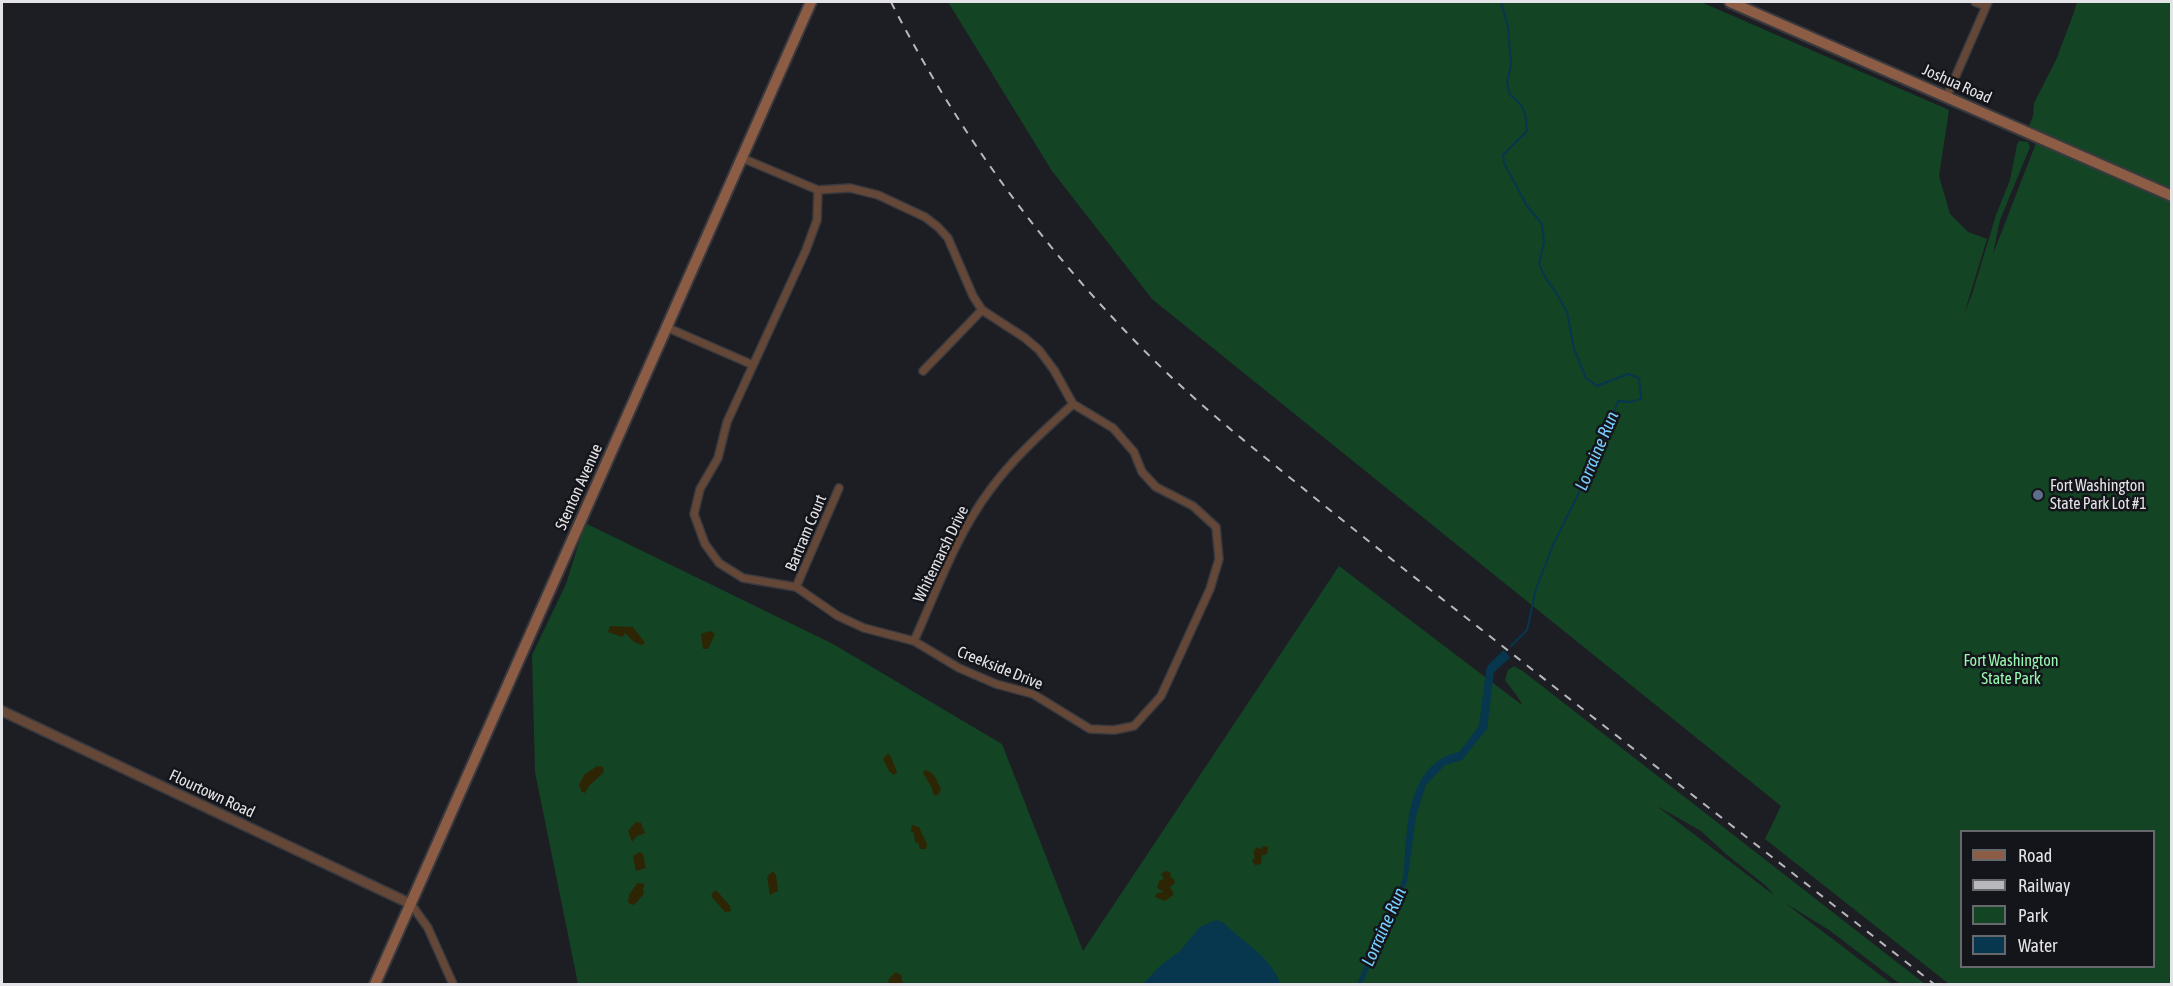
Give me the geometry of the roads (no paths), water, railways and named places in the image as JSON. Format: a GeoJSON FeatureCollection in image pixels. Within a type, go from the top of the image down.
{"type":"FeatureCollection","features":[{"type":"Feature","properties":{"kind":"main road","name":"Stenton Avenue"},"geometry":{"type":"LineString","coordinates":[[375,984],[811,2]]}},
{"type":"Feature","properties":{"kind":"main road","name":"Joshua Road"},"geometry":{"type":"LineString","coordinates":[[1730,2],[2172,196]]}},
{"type":"Feature","properties":{"kind":"street"},"geometry":{"type":"LineString","coordinates":[[1947,96],[1987,4],[1975,2]]}},
{"type":"Feature","properties":{"kind":"street","name":"Creekside Drive"},"geometry":{"type":"LineString","coordinates":[[742,158],[818,190],[850,188],[878,195],[925,217],[938,227],[948,238],[982,310],[1039,350],[1054,370],[1073,404],[1113,428],[1134,452],[1142,472],[1156,487],[1193,506],[1216,528],[1219,559],[1210,589],[1161,696],[1134,726],[1114,730],[1090,729],[1033,694],[996,684],[959,668],[914,641],[864,628],[838,616],[796,587],[743,578],[719,563],[705,544],[694,514],[700,489],[718,458],[727,422],[806,250],[817,220],[818,190]]}},
{"type":"Feature","properties":{"kind":"street"},"geometry":{"type":"LineString","coordinates":[[923,371],[982,310]]}},
{"type":"Feature","properties":{"kind":"street"},"geometry":{"type":"LineString","coordinates":[[666,327],[753,365]]}},
{"type":"Feature","properties":{"kind":"street","name":"Whitemarsh Drive"},"geometry":{"type":"LineString","coordinates":[[914,641],[964,530],[990,489],[1030,444],[1073,404]]}},
{"type":"Feature","properties":{"kind":"street","name":"Bartram Court"},"geometry":{"type":"LineString","coordinates":[[796,587],[839,488]]}},
{"type":"Feature","properties":{"kind":"street","name":"Flourtown Road"},"geometry":{"type":"LineString","coordinates":[[2,711],[411,904]]}},
{"type":"Feature","properties":{"kind":"street"},"geometry":{"type":"LineString","coordinates":[[411,904],[428,928],[453,984]]}},
{"type":"Feature","properties":{"kind":"water"},"geometry":{"type":"Polygon","coordinates":[[[1504,650],[1510,658],[1494,672],[1487,729],[1462,760],[1445,765],[1426,785],[1416,816],[1407,882],[1362,984],[1357,984],[1402,880],[1408,821],[1416,791],[1422,778],[1432,766],[1459,752],[1479,726],[1486,671],[1488,665],[1504,650]]]}},
{"type":"Feature","properties":{"kind":"water"},"geometry":{"type":"Polygon","coordinates":[[[1216,920],[1224,923],[1264,958],[1280,984],[1143,984],[1161,965],[1179,952],[1200,927],[1216,920]]]}},
{"type":"Feature","properties":{"kind":"waterway","name":"Lorraine Run"},"geometry":{"type":"LineString","coordinates":[[1501,2],[1508,27],[1511,65],[1507,82],[1510,95],[1524,110],[1527,131],[1503,155],[1504,163],[1527,206],[1542,224],[1544,242],[1539,264],[1567,312],[1574,349],[1586,378],[1597,386],[1628,374],[1639,378],[1641,399],[1630,402],[1618,401],[1599,452],[1553,545],[1536,589],[1527,630],[1511,646]]}},
{"type":"Feature","properties":{"kind":"railway"},"geometry":{"type":"LineString","coordinates":[[891,2],[948,103],[1014,199],[1087,289],[1167,373],[1238,436],[1357,532],[1934,984]]}},
{"type":"Feature","properties":{"kind":"place","name":"Fort Washington State Park Lot #1"},"geometry":{"type":"Point","coordinates":[2038,495]}},
{"type":"Feature","properties":{"kind":"park label","name":"Fort Washington State Park"},"geometry":{"type":"Point","coordinates":[2011,670]}}]}
